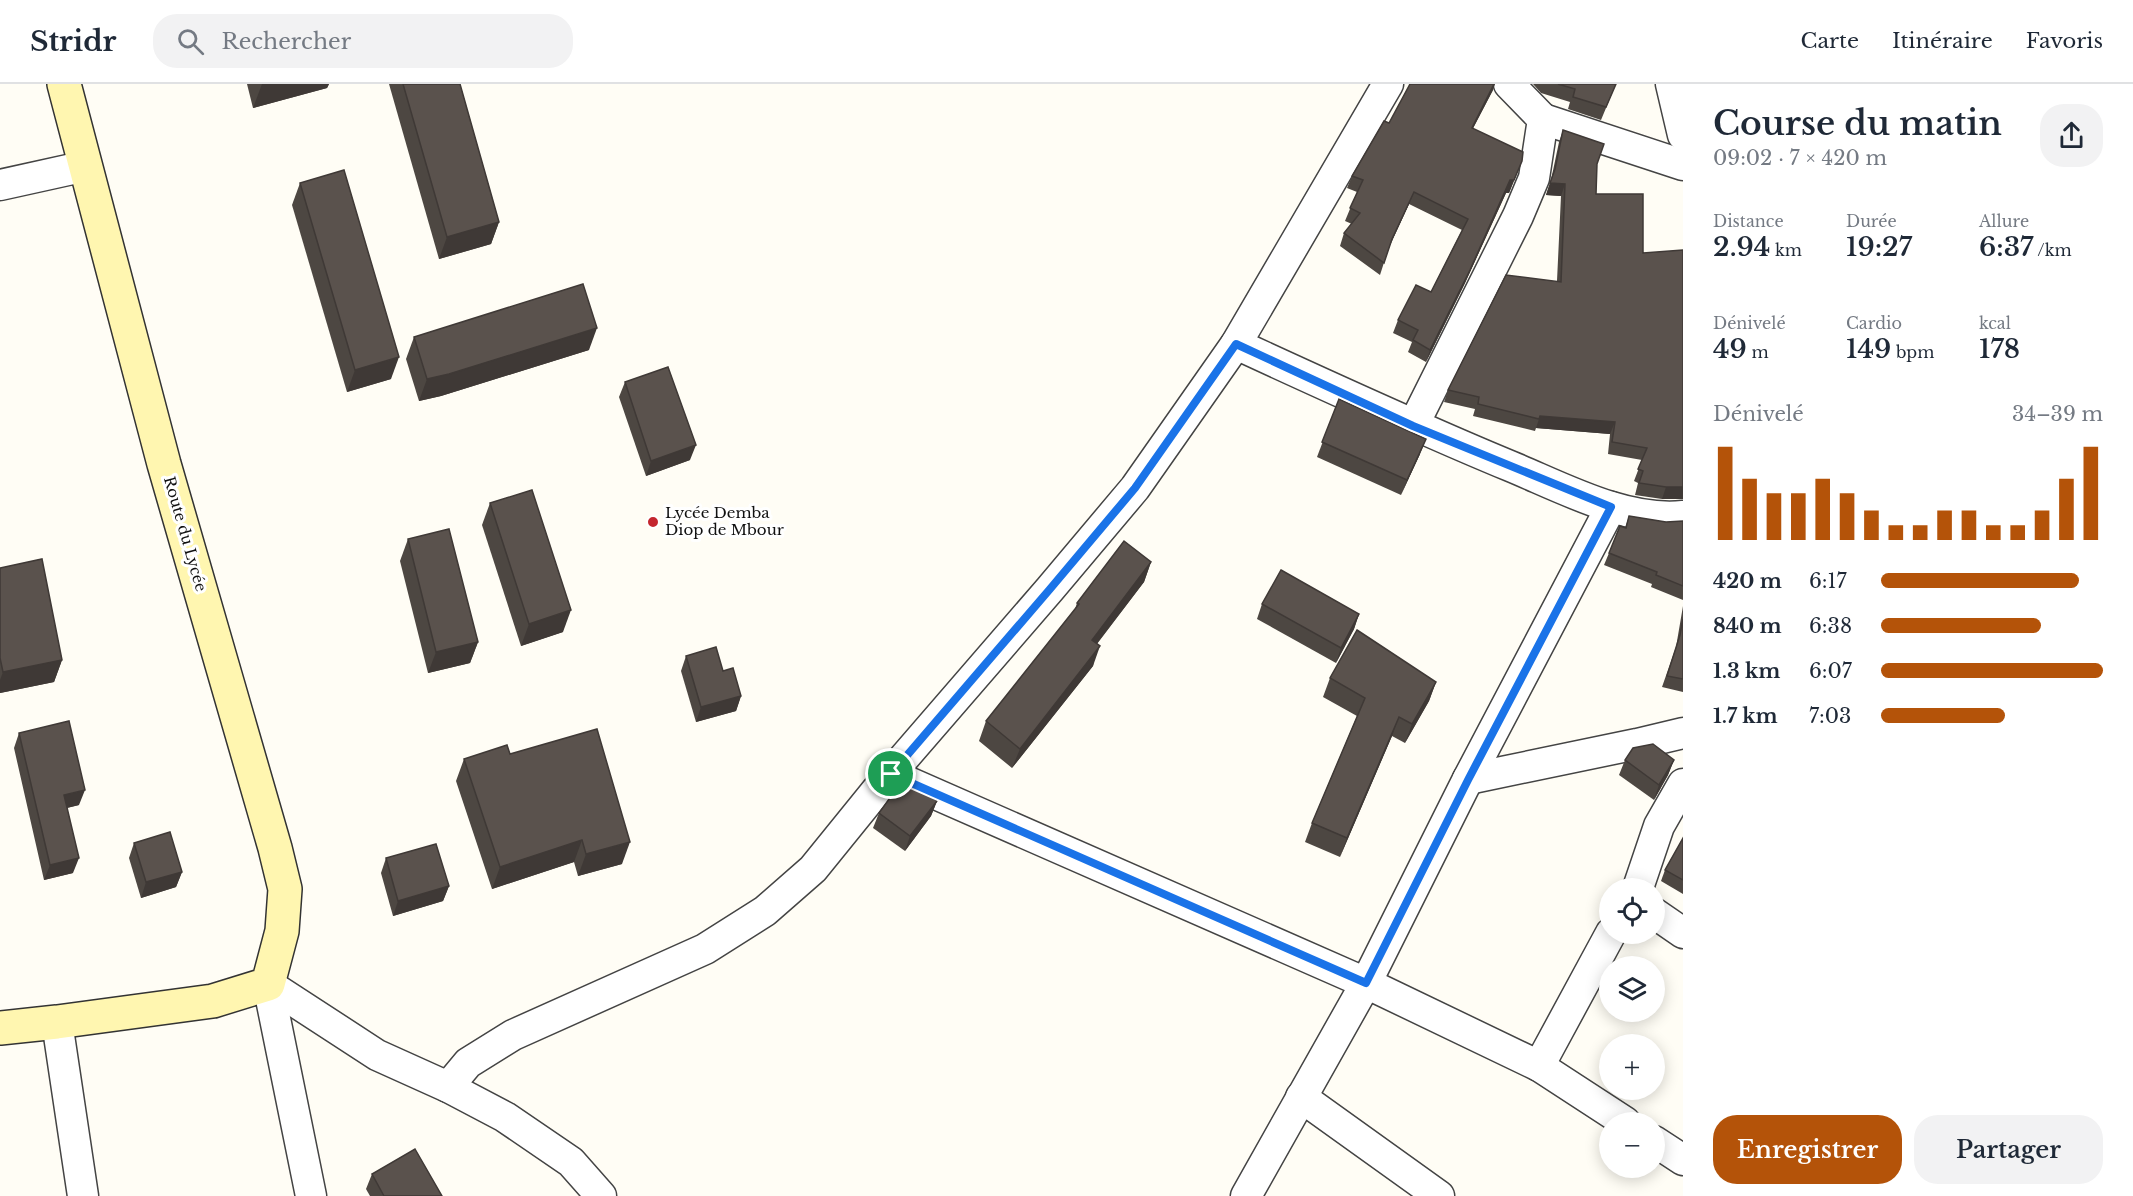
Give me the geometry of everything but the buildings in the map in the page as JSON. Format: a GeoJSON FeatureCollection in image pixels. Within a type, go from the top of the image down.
{"type":"FeatureCollection","features":[{"type":"Feature","properties":{"kind":"main road","name":"Route du Lycée"},"geometry":{"type":"LineString","coordinates":[[64,84],[164,464],[285,889],[282,931],[268,984]]}},
{"type":"Feature","properties":{"kind":"main road"},"geometry":{"type":"LineString","coordinates":[[0,1028],[213,1001],[268,984]]}},
{"type":"Feature","properties":{"kind":"street"},"geometry":{"type":"LineString","coordinates":[[448,1087],[468,1063],[513,1035],[705,949],[765,911],[813,870],[891,774],[1135,488],[1236,344],[1388,84]]}},
{"type":"Feature","properties":{"kind":"street"},"geometry":{"type":"LineString","coordinates":[[1509,84],[1543,119],[1683,165]]}},
{"type":"Feature","properties":{"kind":"street"},"geometry":{"type":"LineString","coordinates":[[1671,84],[1683,135]]}},
{"type":"Feature","properties":{"kind":"street"},"geometry":{"type":"LineString","coordinates":[[1413,426],[1518,216],[1534,178],[1543,119]]}},
{"type":"Feature","properties":{"kind":"street"},"geometry":{"type":"LineString","coordinates":[[0,185],[86,166]]}},
{"type":"Feature","properties":{"kind":"street"},"geometry":{"type":"LineString","coordinates":[[1236,344],[1413,426],[1611,507],[1667,518],[1683,516]]}},
{"type":"Feature","properties":{"kind":"street"},"geometry":{"type":"LineString","coordinates":[[1246,1196],[1366,983],[1468,780],[1611,507]]}},
{"type":"Feature","properties":{"kind":"street"},"geometry":{"type":"LineString","coordinates":[[1468,780],[1683,732]]}},
{"type":"Feature","properties":{"kind":"street"},"geometry":{"type":"LineString","coordinates":[[891,774],[1366,983],[1539,1066],[1610,1112]]}},
{"type":"Feature","properties":{"kind":"street"},"geometry":{"type":"LineString","coordinates":[[1641,878],[1659,826],[1683,784]]}},
{"type":"Feature","properties":{"kind":"street"},"geometry":{"type":"LineString","coordinates":[[1665,921],[1683,933]]}},
{"type":"Feature","properties":{"kind":"street"},"geometry":{"type":"LineString","coordinates":[[1539,1066],[1605,944]]}},
{"type":"Feature","properties":{"kind":"street"},"geometry":{"type":"LineString","coordinates":[[268,984],[377,1054],[505,1117],[571,1162],[601,1196]]}},
{"type":"Feature","properties":{"kind":"street"},"geometry":{"type":"LineString","coordinates":[[268,984],[311,1196]]}},
{"type":"Feature","properties":{"kind":"street"},"geometry":{"type":"LineString","coordinates":[[57,1022],[84,1196]]}},
{"type":"Feature","properties":{"kind":"street"},"geometry":{"type":"LineString","coordinates":[[1301,1097],[1439,1196]]}},
{"type":"Feature","properties":{"kind":"street"},"geometry":{"type":"LineString","coordinates":[[1665,1148],[1683,1160]]}},
{"type":"Feature","properties":{"kind":"place","name":"Lycée Demba Diop de Mbour"},"geometry":{"type":"Point","coordinates":[653,522]}},
{"type":"Feature","properties":{"kind":"route"},"geometry":{"type":"LineString","coordinates":[[1236,344],[1413,426],[1611,507],[1468,780],[1366,983],[891,774],[1135,488],[1236,344]]}}]}
